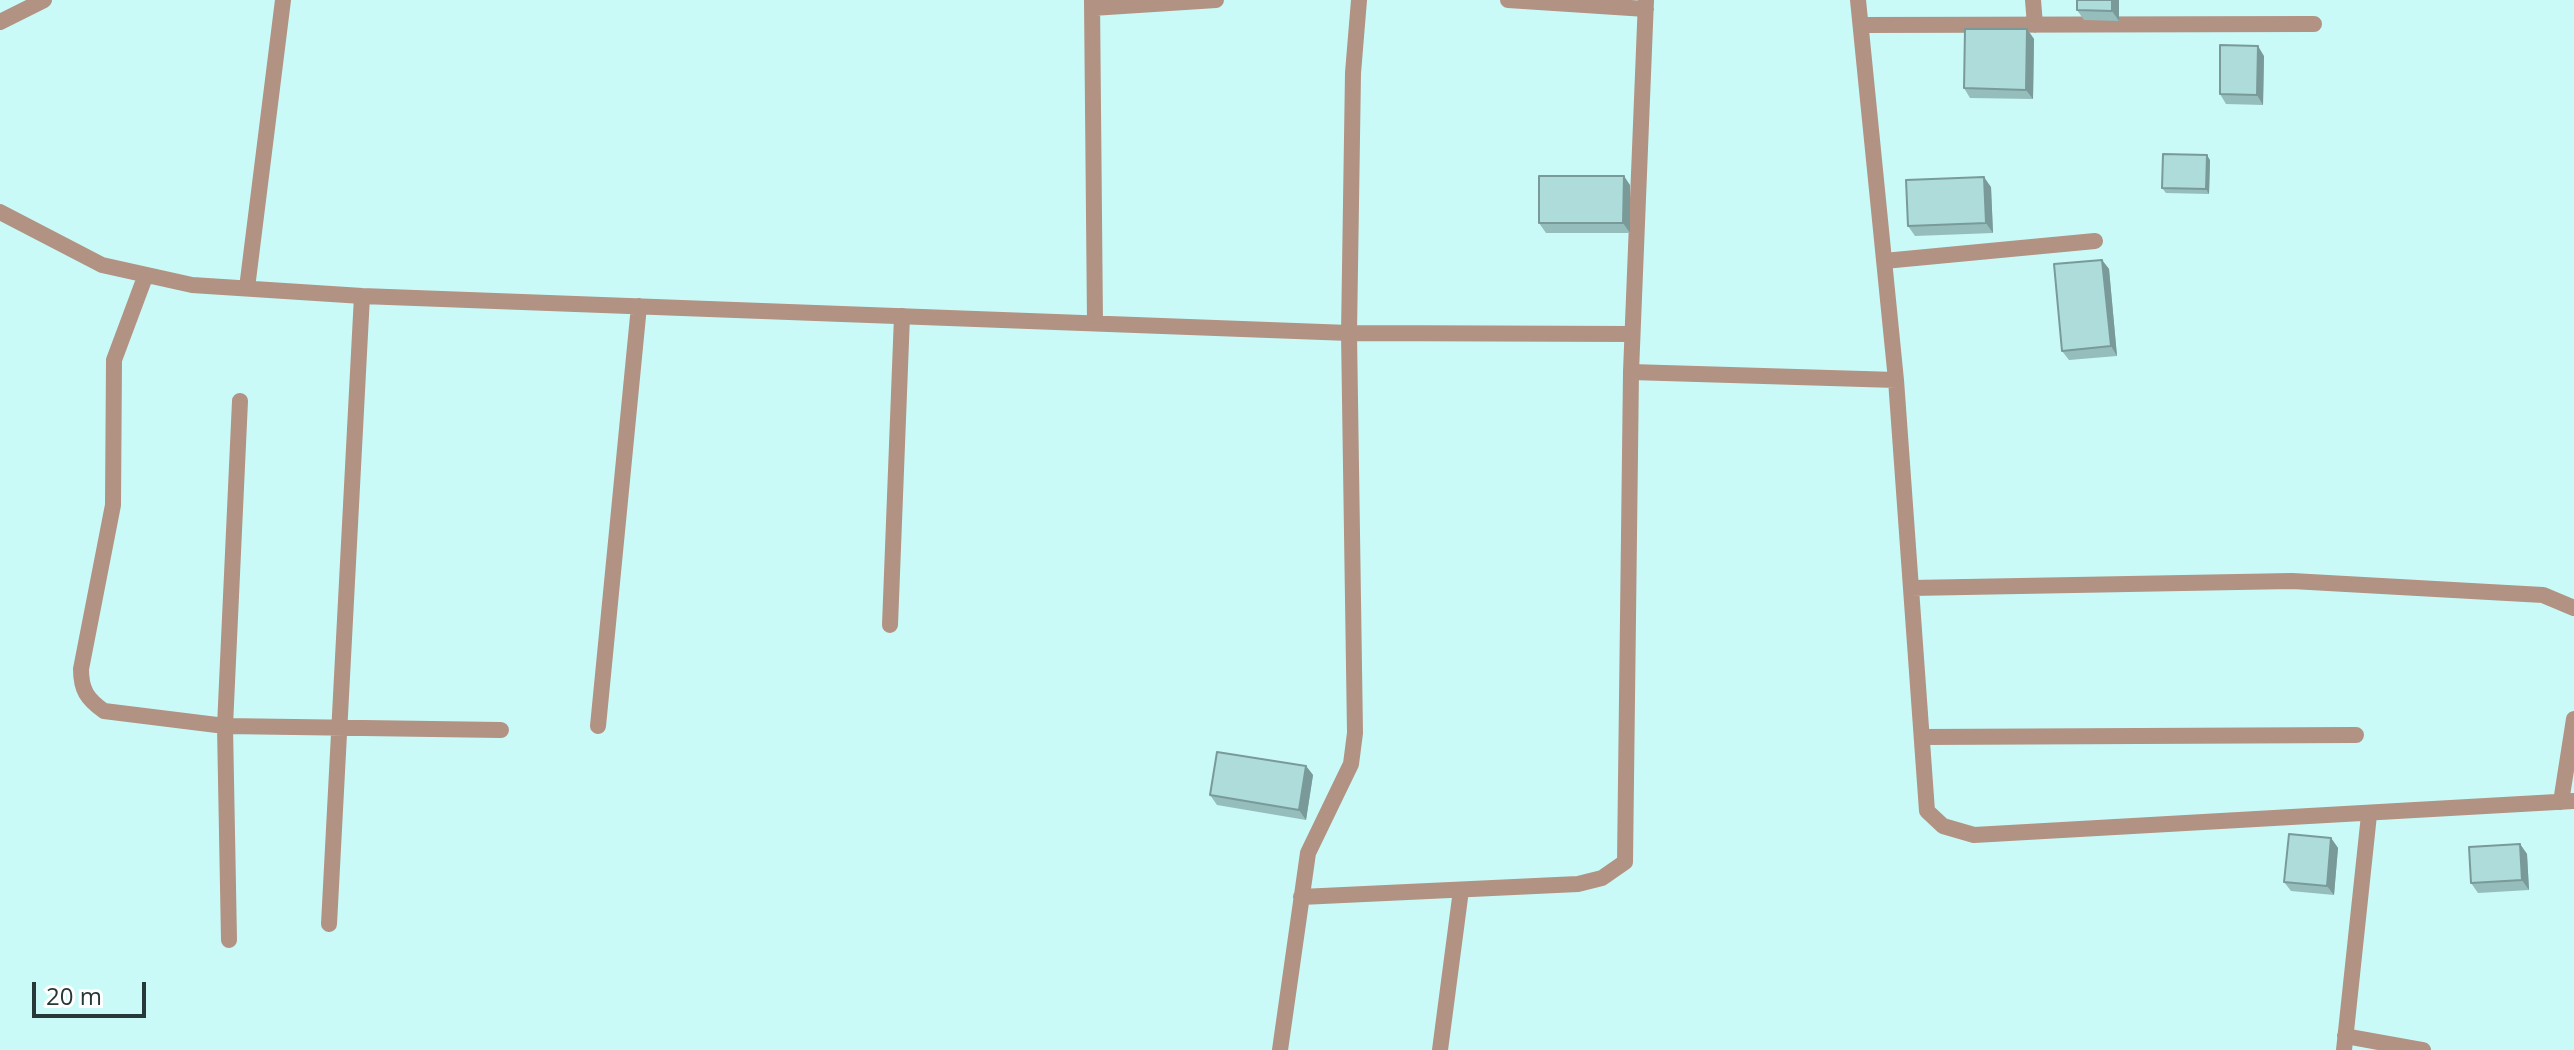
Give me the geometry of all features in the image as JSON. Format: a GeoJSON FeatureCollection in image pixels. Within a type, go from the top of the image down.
{"type":"FeatureCollection","features":[{"type":"Feature","properties":{"kind":"street"},"geometry":{"type":"LineString","coordinates":[[0,22],[44,0]]}},
{"type":"Feature","properties":{"kind":"street"},"geometry":{"type":"LineString","coordinates":[[247,288],[283,0]]}},
{"type":"Feature","properties":{"kind":"street"},"geometry":{"type":"LineString","coordinates":[[1095,323],[1092,4],[1216,0]]}},
{"type":"Feature","properties":{"kind":"street"},"geometry":{"type":"LineString","coordinates":[[1280,1050],[1308,853],[1351,764],[1355,733],[1349,333],[1353,73],[1359,0]]}},
{"type":"Feature","properties":{"kind":"street"},"geometry":{"type":"LineString","coordinates":[[1301,897],[1578,884],[1602,878],[1625,862],[1631,372],[1646,5],[1508,0]]}},
{"type":"Feature","properties":{"kind":"street"},"geometry":{"type":"LineString","coordinates":[[1858,0],[1896,380],[1927,811],[1943,826],[1974,835],[2567,802],[2574,719]]}},
{"type":"Feature","properties":{"kind":"street"},"geometry":{"type":"LineString","coordinates":[[2033,0],[2035,25]]}},
{"type":"Feature","properties":{"kind":"street"},"geometry":{"type":"LineString","coordinates":[[1861,25],[2314,24]]}},
{"type":"Feature","properties":{"kind":"street"},"geometry":{"type":"LineString","coordinates":[[0,212],[102,265],[192,285],[362,296],[1349,333],[1632,334]]}},
{"type":"Feature","properties":{"kind":"street"},"geometry":{"type":"LineString","coordinates":[[1884,261],[2095,241]]}},
{"type":"Feature","properties":{"kind":"street"},"geometry":{"type":"LineString","coordinates":[[145,277],[114,360],[113,505],[81,669],[81,686],[89,701],[104,711],[225,726],[501,730]]}},
{"type":"Feature","properties":{"kind":"street"},"geometry":{"type":"LineString","coordinates":[[329,924],[362,296]]}},
{"type":"Feature","properties":{"kind":"street"},"geometry":{"type":"LineString","coordinates":[[598,726],[639,306]]}},
{"type":"Feature","properties":{"kind":"street"},"geometry":{"type":"LineString","coordinates":[[890,625],[902,316]]}},
{"type":"Feature","properties":{"kind":"street"},"geometry":{"type":"LineString","coordinates":[[1631,372],[1896,380]]}},
{"type":"Feature","properties":{"kind":"street"},"geometry":{"type":"LineString","coordinates":[[229,940],[225,726],[240,401]]}},
{"type":"Feature","properties":{"kind":"street"},"geometry":{"type":"LineString","coordinates":[[1911,588],[2292,581],[2543,595],[2574,608]]}},
{"type":"Feature","properties":{"kind":"street"},"geometry":{"type":"LineString","coordinates":[[1922,737],[2356,735]]}},
{"type":"Feature","properties":{"kind":"street"},"geometry":{"type":"LineString","coordinates":[[2369,815],[2345,1043],[2423,1050]]}},
{"type":"Feature","properties":{"kind":"street"},"geometry":{"type":"LineString","coordinates":[[1440,1050],[1461,890]]}},
{"type":"Feature","properties":{"kind":"building"},"geometry":{"type":"Polygon","coordinates":[[[2077,0],[2112,0],[2112,11],[2077,10],[2077,0]]]}},
{"type":"Feature","properties":{"kind":"building"},"geometry":{"type":"Polygon","coordinates":[[[1965,29],[2027,29],[2026,90],[1964,88],[1965,29]]]}},
{"type":"Feature","properties":{"kind":"building"},"geometry":{"type":"Polygon","coordinates":[[[2220,45],[2258,46],[2257,95],[2220,94],[2220,45]]]}},
{"type":"Feature","properties":{"kind":"building"},"geometry":{"type":"Polygon","coordinates":[[[2163,154],[2207,155],[2206,189],[2162,188],[2163,154]]]}},
{"type":"Feature","properties":{"kind":"building"},"geometry":{"type":"Polygon","coordinates":[[[1539,176],[1624,176],[1623,223],[1539,223],[1539,176]]]}},
{"type":"Feature","properties":{"kind":"building"},"geometry":{"type":"Polygon","coordinates":[[[1984,177],[1986,223],[1908,226],[1906,180],[1984,177]]]}},
{"type":"Feature","properties":{"kind":"building"},"geometry":{"type":"Polygon","coordinates":[[[2102,260],[2111,346],[2062,351],[2054,264],[2102,260]]]}},
{"type":"Feature","properties":{"kind":"building"},"geometry":{"type":"Polygon","coordinates":[[[1217,752],[1306,766],[1299,810],[1210,795],[1217,752]]]}},
{"type":"Feature","properties":{"kind":"building"},"geometry":{"type":"Polygon","coordinates":[[[2289,834],[2331,838],[2327,886],[2284,882],[2289,834]]]}},
{"type":"Feature","properties":{"kind":"building"},"geometry":{"type":"Polygon","coordinates":[[[2520,844],[2522,880],[2471,883],[2469,847],[2520,844]]]}}]}
